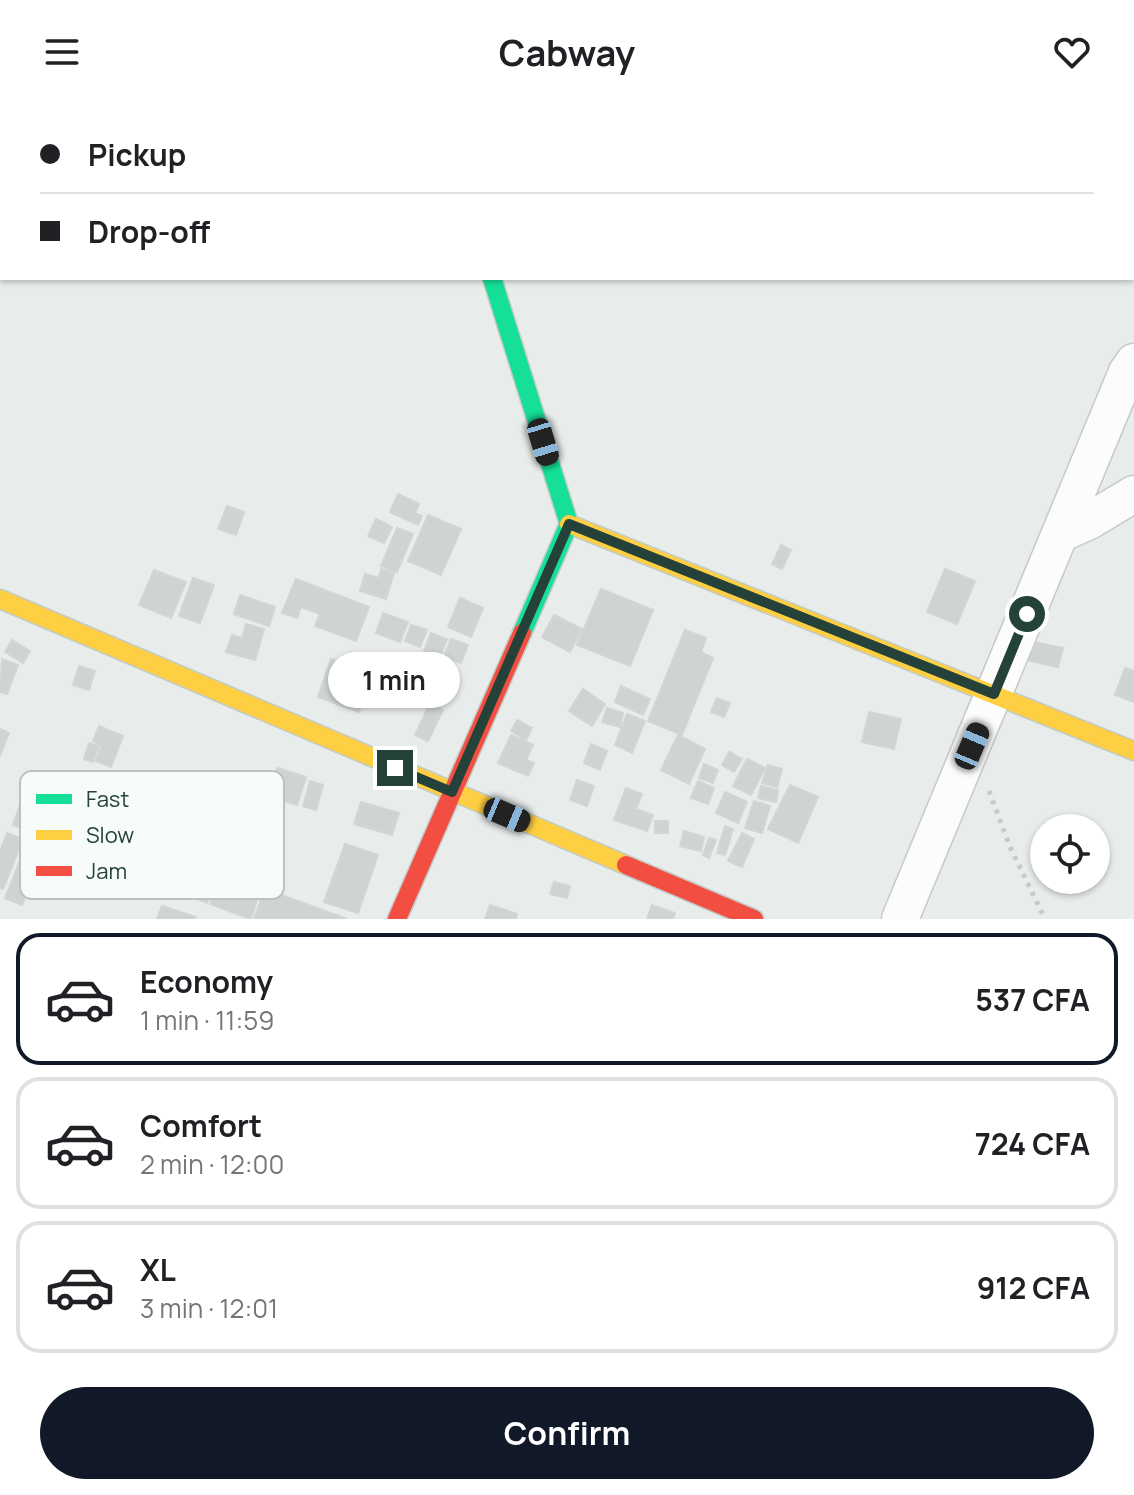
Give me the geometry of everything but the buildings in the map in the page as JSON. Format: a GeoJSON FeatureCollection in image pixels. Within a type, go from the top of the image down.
{"type":"FeatureCollection","features":[{"type":"Feature","properties":{"kind":"street"},"geometry":{"type":"LineString","coordinates":[[397,919],[569,524],[493,280]]}},
{"type":"Feature","properties":{"kind":"street"},"geometry":{"type":"LineString","coordinates":[[900,919],[1127,372],[1134,362]]}},
{"type":"Feature","properties":{"kind":"street"},"geometry":{"type":"LineString","coordinates":[[1060,534],[1134,494]]}},
{"type":"Feature","properties":{"kind":"street"},"geometry":{"type":"LineString","coordinates":[[569,524],[1134,751]]}},
{"type":"Feature","properties":{"kind":"street"},"geometry":{"type":"LineString","coordinates":[[0,599],[754,919]]}},
{"type":"Feature","properties":{"kind":"path"},"geometry":{"type":"LineString","coordinates":[[972,746],[1010,847],[1045,919]]}},
{"type":"Feature","properties":{"kind":"traffic: fast"},"geometry":{"type":"LineString","coordinates":[[493,280],[569,524],[522,633]]}},
{"type":"Feature","properties":{"kind":"traffic: slow"},"geometry":{"type":"LineString","coordinates":[[569,524],[1134,751]]}},
{"type":"Feature","properties":{"kind":"traffic: slow"},"geometry":{"type":"LineString","coordinates":[[0,599],[626,865]]}},
{"type":"Feature","properties":{"kind":"traffic: jam"},"geometry":{"type":"LineString","coordinates":[[397,919],[522,633]]}},
{"type":"Feature","properties":{"kind":"traffic: jam"},"geometry":{"type":"LineString","coordinates":[[626,865],[754,919]]}},
{"type":"Feature","properties":{"kind":"route"},"geometry":{"type":"LineString","coordinates":[[395,768],[452,792],[569,524],[994,694],[1027,614]]}}]}
